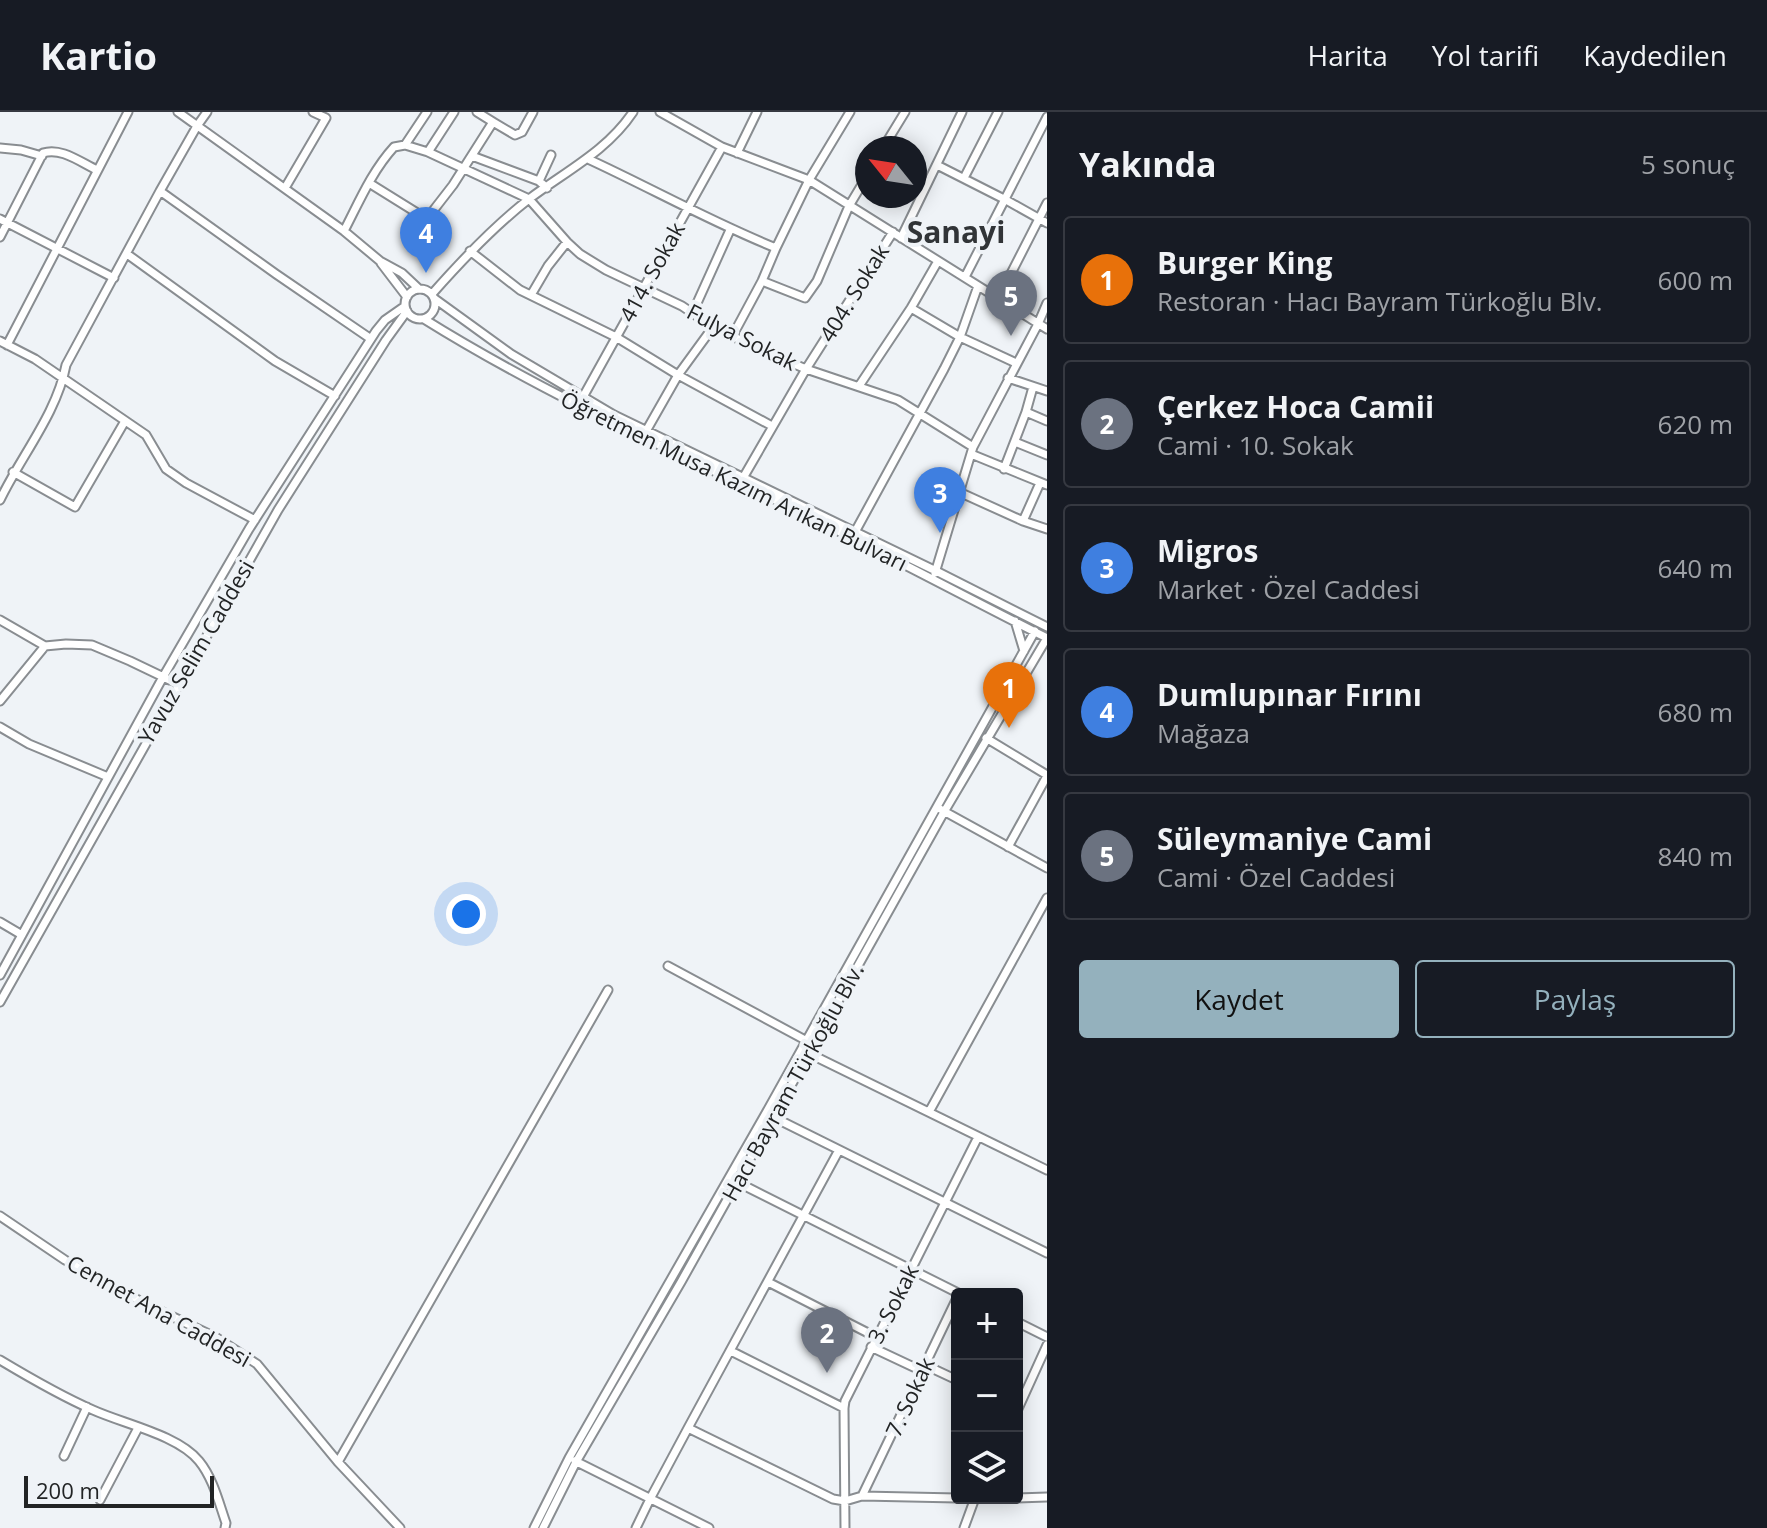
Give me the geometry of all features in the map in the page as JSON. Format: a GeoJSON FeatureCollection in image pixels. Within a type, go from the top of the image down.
{"type":"FeatureCollection","features":[{"type":"Feature","properties":{"kind":"street"},"geometry":{"type":"LineString","coordinates":[[128,112],[58,248],[4,343],[35,359],[146,435],[166,469],[255,520]]}},
{"type":"Feature","properties":{"kind":"street"},"geometry":{"type":"LineString","coordinates":[[178,112],[344,231],[380,261],[402,273],[419,289]]}},
{"type":"Feature","properties":{"kind":"street"},"geometry":{"type":"LineString","coordinates":[[0,500],[13,472],[42,428],[64,378],[66,365],[160,191],[207,112]]}},
{"type":"Feature","properties":{"kind":"street"},"geometry":{"type":"LineString","coordinates":[[285,188],[326,118],[313,112]]}},
{"type":"Feature","properties":{"kind":"street"},"geometry":{"type":"LineString","coordinates":[[405,145],[427,112]]}},
{"type":"Feature","properties":{"kind":"street"},"geometry":{"type":"LineString","coordinates":[[428,152],[454,112]]}},
{"type":"Feature","properties":{"kind":"street"},"geometry":{"type":"LineString","coordinates":[[477,112],[515,135],[522,132],[533,112]]}},
{"type":"Feature","properties":{"kind":"street"},"geometry":{"type":"LineString","coordinates":[[434,296],[424,289],[410,293],[406,309],[414,318],[429,317],[435,309],[434,296],[470,251],[529,199],[588,159],[612,138],[633,112]]}},
{"type":"Feature","properties":{"kind":"street"},"geometry":{"type":"LineString","coordinates":[[660,112],[722,147],[809,180],[1047,329]]}},
{"type":"Feature","properties":{"kind":"street"},"geometry":{"type":"LineString","coordinates":[[737,153],[757,112]]}},
{"type":"Feature","properties":{"kind":"street"},"geometry":{"type":"LineString","coordinates":[[733,335],[809,180],[850,112]]}},
{"type":"Feature","properties":{"kind":"street"},"geometry":{"type":"LineString","coordinates":[[890,136],[905,112]]}},
{"type":"Feature","properties":{"kind":"street"},"geometry":{"type":"LineString","coordinates":[[901,238],[962,112]]}},
{"type":"Feature","properties":{"kind":"street"},"geometry":{"type":"LineString","coordinates":[[964,178],[998,112]]}},
{"type":"Feature","properties":{"kind":"street"},"geometry":{"type":"LineString","coordinates":[[965,277],[1047,117]]}},
{"type":"Feature","properties":{"kind":"street"},"geometry":{"type":"LineString","coordinates":[[369,183],[422,216],[429,216],[493,122]]}},
{"type":"Feature","properties":{"kind":"street"},"geometry":{"type":"LineString","coordinates":[[344,231],[384,158],[394,147],[405,145],[428,152],[529,199]]}},
{"type":"Feature","properties":{"kind":"street","name":"414. Sokak"},"geometry":{"type":"LineString","coordinates":[[583,397],[722,147]]}},
{"type":"Feature","properties":{"kind":"street"},"geometry":{"type":"LineString","coordinates":[[0,148],[42,156]]}},
{"type":"Feature","properties":{"kind":"street"},"geometry":{"type":"LineString","coordinates":[[0,237],[4,221],[42,156],[48,151],[59,151],[97,170]]}},
{"type":"Feature","properties":{"kind":"street"},"geometry":{"type":"LineString","coordinates":[[539,181],[551,155]]}},
{"type":"Feature","properties":{"kind":"street"},"geometry":{"type":"LineString","coordinates":[[472,156],[539,181],[547,188]]}},
{"type":"Feature","properties":{"kind":"street"},"geometry":{"type":"LineString","coordinates":[[588,159],[730,230],[776,248]]}},
{"type":"Feature","properties":{"kind":"street"},"geometry":{"type":"LineString","coordinates":[[937,165],[1043,221]]}},
{"type":"Feature","properties":{"kind":"street"},"geometry":{"type":"LineString","coordinates":[[160,191],[371,339]]}},
{"type":"Feature","properties":{"kind":"street"},"geometry":{"type":"LineString","coordinates":[[762,281],[805,298],[817,281],[855,196]]}},
{"type":"Feature","properties":{"kind":"street","name":"Fulya Sokak"},"geometry":{"type":"LineString","coordinates":[[529,199],[580,254],[606,270],[693,312],[713,327],[806,369],[898,400],[1004,469],[1043,484]]}},
{"type":"Feature","properties":{"kind":"street"},"geometry":{"type":"LineString","coordinates":[[998,299],[1043,221],[1047,203]]}},
{"type":"Feature","properties":{"kind":"street"},"geometry":{"type":"LineString","coordinates":[[4,221],[114,278]]}},
{"type":"Feature","properties":{"kind":"street"},"geometry":{"type":"LineString","coordinates":[[693,312],[730,230]]}},
{"type":"Feature","properties":{"kind":"street","name":"404. Sokak"},"geometry":{"type":"LineString","coordinates":[[743,478],[806,369],[893,232]]}},
{"type":"Feature","properties":{"kind":"street"},"geometry":{"type":"LineString","coordinates":[[531,295],[567,242]]}},
{"type":"Feature","properties":{"kind":"street"},"geometry":{"type":"LineString","coordinates":[[470,251],[520,290],[616,337],[772,426]]}},
{"type":"Feature","properties":{"kind":"street"},"geometry":{"type":"LineString","coordinates":[[127,254],[275,361],[335,396]]}},
{"type":"Feature","properties":{"kind":"street"},"geometry":{"type":"LineString","coordinates":[[380,261],[407,297]]}},
{"type":"Feature","properties":{"kind":"street"},"geometry":{"type":"LineString","coordinates":[[859,386],[938,261]]}},
{"type":"Feature","properties":{"kind":"street"},"geometry":{"type":"LineString","coordinates":[[855,532],[960,337],[978,286]]}},
{"type":"Feature","properties":{"kind":"street","name":"Öğretmen Musa Kazım Arıkan Bulvarı"},"geometry":{"type":"LineString","coordinates":[[434,296],[511,354],[644,434],[743,478],[1047,627]]}},
{"type":"Feature","properties":{"kind":"street"},"geometry":{"type":"LineString","coordinates":[[932,579],[972,450],[1047,303]]}},
{"type":"Feature","properties":{"kind":"street"},"geometry":{"type":"LineString","coordinates":[[911,308],[960,337],[1016,363]]}},
{"type":"Feature","properties":{"kind":"street","name":"Yavuz Selim Caddesi"},"geometry":{"type":"LineString","coordinates":[[0,975],[163,677],[255,520],[371,339],[385,320],[406,309]]}},
{"type":"Feature","properties":{"kind":"street","name":"Yavuz Selim Caddesi"},"geometry":{"type":"LineString","coordinates":[[0,1002],[278,510],[406,309]]}},
{"type":"Feature","properties":{"kind":"street","name":"Öğretmen Musa Kazım Arıkan Bulvarı"},"geometry":{"type":"LineString","coordinates":[[424,319],[468,346],[1047,638]]}},
{"type":"Feature","properties":{"kind":"street"},"geometry":{"type":"LineString","coordinates":[[644,434],[678,375],[713,327]]}},
{"type":"Feature","properties":{"kind":"street"},"geometry":{"type":"LineString","coordinates":[[1008,378],[1047,391]]}},
{"type":"Feature","properties":{"kind":"street"},"geometry":{"type":"LineString","coordinates":[[1004,469],[1033,387]]}},
{"type":"Feature","properties":{"kind":"street"},"geometry":{"type":"LineString","coordinates":[[1026,412],[1047,421]]}},
{"type":"Feature","properties":{"kind":"street"},"geometry":{"type":"LineString","coordinates":[[13,472],[75,507],[125,421]]}},
{"type":"Feature","properties":{"kind":"street"},"geometry":{"type":"LineString","coordinates":[[1015,442],[1047,455]]}},
{"type":"Feature","properties":{"kind":"street"},"geometry":{"type":"LineString","coordinates":[[1023,521],[1043,484]]}},
{"type":"Feature","properties":{"kind":"street"},"geometry":{"type":"LineString","coordinates":[[959,492],[1047,529]]}},
{"type":"Feature","properties":{"kind":"street"},"geometry":{"type":"LineString","coordinates":[[1033,620],[1046,616]]}},
{"type":"Feature","properties":{"kind":"street"},"geometry":{"type":"LineString","coordinates":[[0,620],[45,646],[92,645],[178,684]]}},
{"type":"Feature","properties":{"kind":"street"},"geometry":{"type":"LineString","coordinates":[[1015,621],[1024,651]]}},
{"type":"Feature","properties":{"kind":"street","name":"Hacı Bayram Türkoğlu Blv."},"geometry":{"type":"LineString","coordinates":[[543,1528],[573,1460],[940,809],[1035,631]]}},
{"type":"Feature","properties":{"kind":"street","name":"Hacı Bayram Türkoğlu Blv."},"geometry":{"type":"LineString","coordinates":[[940,809],[1047,638]]}},
{"type":"Feature","properties":{"kind":"street"},"geometry":{"type":"LineString","coordinates":[[0,701],[45,646]]}},
{"type":"Feature","properties":{"kind":"street"},"geometry":{"type":"LineString","coordinates":[[0,727],[29,744],[108,777]]}},
{"type":"Feature","properties":{"kind":"street"},"geometry":{"type":"LineString","coordinates":[[986,738],[1047,775],[1008,847]]}},
{"type":"Feature","properties":{"kind":"street"},"geometry":{"type":"LineString","coordinates":[[940,809],[1047,868]]}},
{"type":"Feature","properties":{"kind":"street"},"geometry":{"type":"LineString","coordinates":[[929,1112],[1043,915],[1047,898]]}},
{"type":"Feature","properties":{"kind":"street"},"geometry":{"type":"LineString","coordinates":[[0,922],[22,935]]}},
{"type":"Feature","properties":{"kind":"street"},"geometry":{"type":"LineString","coordinates":[[668,966],[810,1042]]}},
{"type":"Feature","properties":{"kind":"street"},"geometry":{"type":"LineString","coordinates":[[338,1462],[608,990]]}},
{"type":"Feature","properties":{"kind":"street","name":"Hacı Bayram Türkoğlu Blv."},"geometry":{"type":"LineString","coordinates":[[531,1528],[737,1182],[808,1053],[810,1042]]}},
{"type":"Feature","properties":{"kind":"street"},"geometry":{"type":"LineString","coordinates":[[808,1053],[1047,1170]]}},
{"type":"Feature","properties":{"kind":"street"},"geometry":{"type":"LineString","coordinates":[[773,1117],[1047,1253]]}},
{"type":"Feature","properties":{"kind":"street","name":"3. Sokak"},"geometry":{"type":"LineString","coordinates":[[845,1528],[845,1401],[978,1137]]}},
{"type":"Feature","properties":{"kind":"street"},"geometry":{"type":"LineString","coordinates":[[636,1528],[839,1150]]}},
{"type":"Feature","properties":{"kind":"street"},"geometry":{"type":"LineString","coordinates":[[737,1182],[951,1291]]}},
{"type":"Feature","properties":{"kind":"street","name":"Cennet Ana Caddesi"},"geometry":{"type":"LineString","coordinates":[[0,1216],[65,1260],[217,1338],[257,1364],[338,1462],[400,1528]]}},
{"type":"Feature","properties":{"kind":"street"},"geometry":{"type":"LineString","coordinates":[[768,1282],[876,1337]]}},
{"type":"Feature","properties":{"kind":"street","name":"7. Sokak"},"geometry":{"type":"LineString","coordinates":[[862,1496],[951,1311]]}},
{"type":"Feature","properties":{"kind":"street"},"geometry":{"type":"LineString","coordinates":[[1023,1325],[1047,1337]]}},
{"type":"Feature","properties":{"kind":"street"},"geometry":{"type":"LineString","coordinates":[[1023,1396],[1047,1345]]}},
{"type":"Feature","properties":{"kind":"street"},"geometry":{"type":"LineString","coordinates":[[871,1347],[951,1378]]}},
{"type":"Feature","properties":{"kind":"street"},"geometry":{"type":"LineString","coordinates":[[731,1351],[844,1408]]}},
{"type":"Feature","properties":{"kind":"street"},"geometry":{"type":"LineString","coordinates":[[0,1360],[87,1407],[179,1442],[200,1461],[214,1487],[225,1528]]}},
{"type":"Feature","properties":{"kind":"street"},"geometry":{"type":"LineString","coordinates":[[64,1456],[87,1407]]}},
{"type":"Feature","properties":{"kind":"street"},"geometry":{"type":"LineString","coordinates":[[100,1500],[138,1428]]}},
{"type":"Feature","properties":{"kind":"street"},"geometry":{"type":"LineString","coordinates":[[688,1428],[833,1499],[845,1501],[862,1496],[951,1498]]}},
{"type":"Feature","properties":{"kind":"street"},"geometry":{"type":"LineString","coordinates":[[573,1460],[709,1528]]}},
{"type":"Feature","properties":{"kind":"street"},"geometry":{"type":"LineString","coordinates":[[1023,1498],[1047,1497]]}},
{"type":"Feature","properties":{"kind":"street"},"geometry":{"type":"LineString","coordinates":[[964,1528],[973,1504]]}},
{"type":"Feature","properties":{"kind":"place","name":"Dumlupınar Fırını"},"geometry":{"type":"Point","coordinates":[426,273]}},
{"type":"Feature","properties":{"kind":"place","name":"Süleymaniye Cami"},"geometry":{"type":"Point","coordinates":[1011,336]}},
{"type":"Feature","properties":{"kind":"place","name":"Migros"},"geometry":{"type":"Point","coordinates":[940,533]}},
{"type":"Feature","properties":{"kind":"place","name":"Burger King"},"geometry":{"type":"Point","coordinates":[1009,728]}},
{"type":"Feature","properties":{"kind":"place","name":"Çerkez Hoca Camii"},"geometry":{"type":"Point","coordinates":[827,1373]}},
{"type":"Feature","properties":{"kind":"district","name":"Sanayi"},"geometry":{"type":"Point","coordinates":[956,233]}}]}
